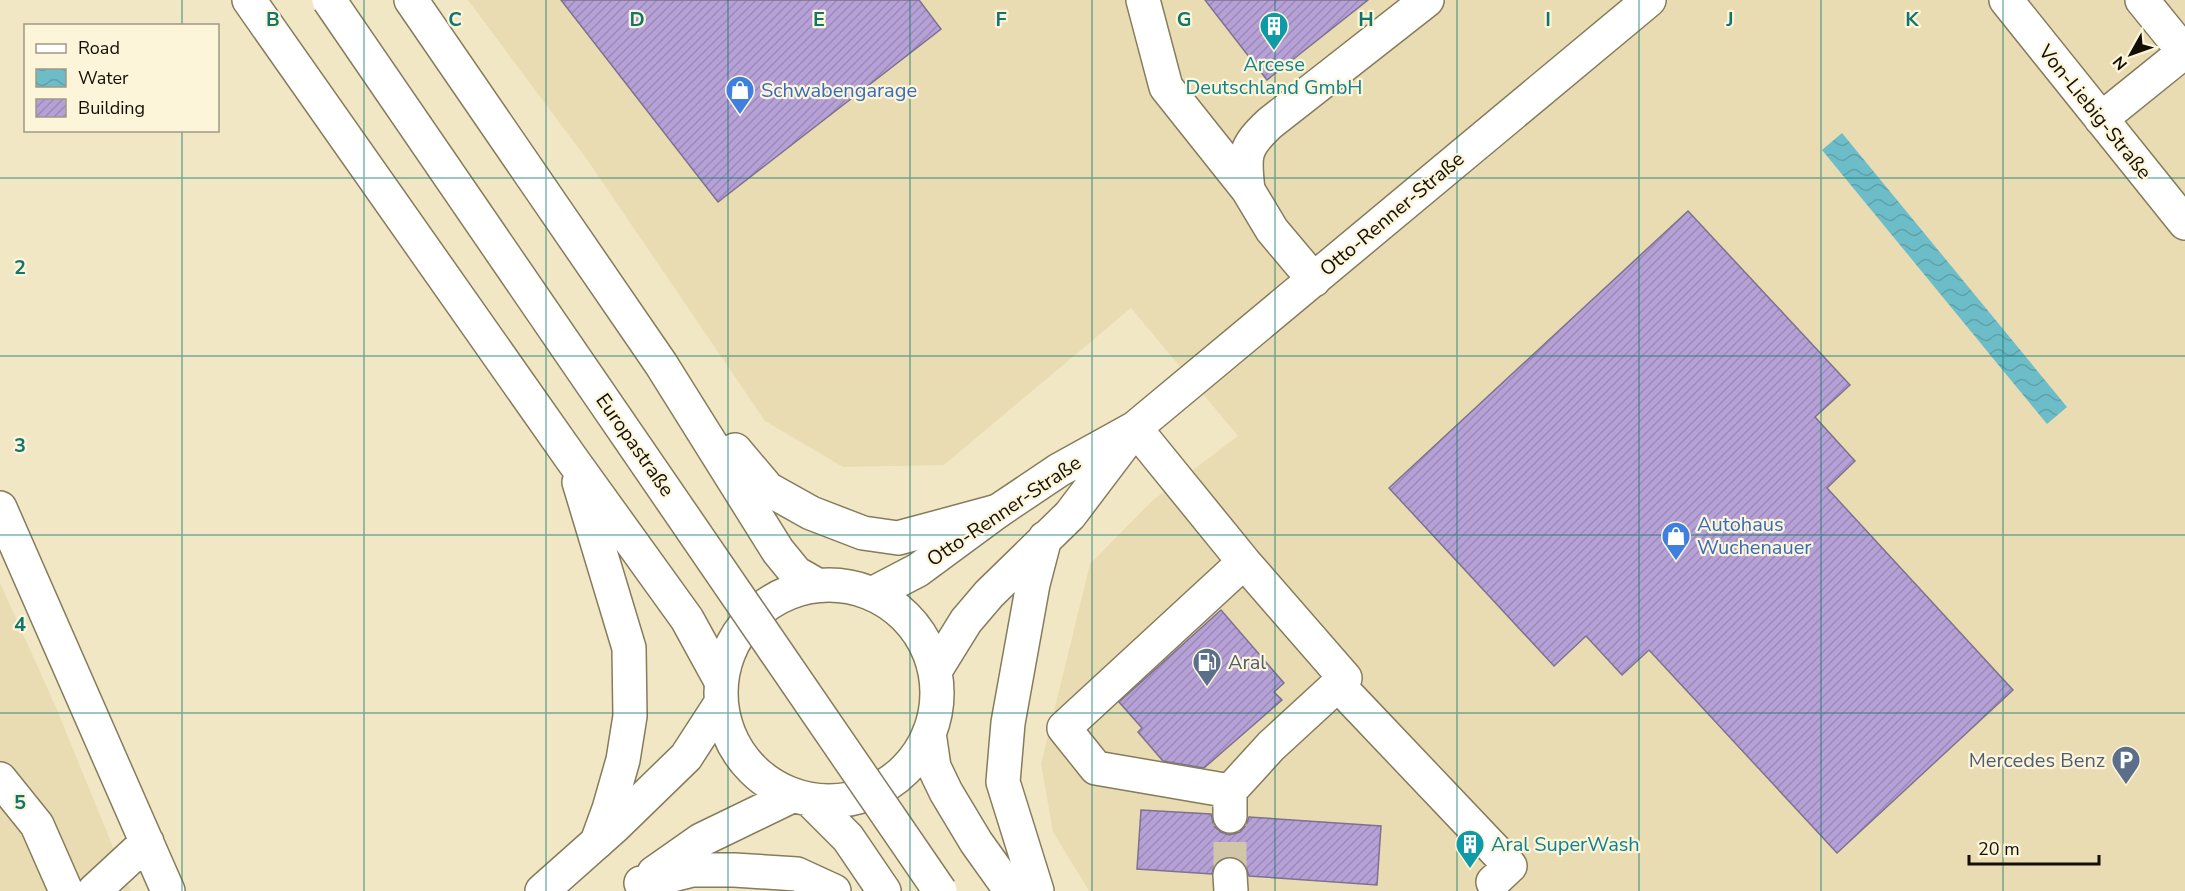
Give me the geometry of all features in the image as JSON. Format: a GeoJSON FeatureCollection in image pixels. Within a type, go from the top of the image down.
{"type":"FeatureCollection","features":[{"type":"Feature","properties":{"kind":"main road"},"geometry":{"type":"LineString","coordinates":[[249,0],[687,619],[721,692],[730,737],[740,756],[755,772],[773,786],[802,798],[831,802],[852,799],[881,788],[905,770],[920,752],[929,733],[935,712],[937,692],[935,671],[924,643],[906,618],[890,604],[872,594],[839,585],[816,585],[794,590],[773,599],[743,627],[731,645],[721,692],[686,758],[542,891]]}},
{"type":"Feature","properties":{"kind":"main road","name":"Europastraße"},"geometry":{"type":"LineString","coordinates":[[329,0],[940,891]]}},
{"type":"Feature","properties":{"kind":"main road"},"geometry":{"type":"LineString","coordinates":[[411,0],[661,364],[778,551],[796,573],[816,585]]}},
{"type":"Feature","properties":{"kind":"main road"},"geometry":{"type":"LineString","coordinates":[[1143,0],[1166,87],[1248,190],[1272,230],[1314,280]]}},
{"type":"Feature","properties":{"kind":"main road"},"geometry":{"type":"LineString","coordinates":[[1248,190],[1245,160],[1253,139],[1270,123],[1427,0]]}},
{"type":"Feature","properties":{"kind":"main road","name":"Otto-Renner-Straße"},"geometry":{"type":"LineString","coordinates":[[872,594],[918,570],[998,511],[1059,470],[1135,428],[1648,0]]}},
{"type":"Feature","properties":{"kind":"main road","name":"Von-Liebig-Straße"},"geometry":{"type":"LineString","coordinates":[[2006,0],[2185,223]]}},
{"type":"Feature","properties":{"kind":"main road"},"geometry":{"type":"LineString","coordinates":[[2101,120],[2185,52],[2142,0]]}},
{"type":"Feature","properties":{"kind":"main road"},"geometry":{"type":"LineString","coordinates":[[661,364],[768,489],[811,513],[863,533],[898,538],[998,511]]}},
{"type":"Feature","properties":{"kind":"main road"},"geometry":{"type":"LineString","coordinates":[[1135,428],[1244,562],[1345,678],[1271,746],[1230,803],[1096,768],[1064,728],[1244,562]]}},
{"type":"Feature","properties":{"kind":"main road","name":"Otto-Renner-Straße"},"geometry":{"type":"LineString","coordinates":[[935,671],[974,612],[989,594],[1070,515],[1135,428]]}},
{"type":"Feature","properties":{"kind":"main road"},"geometry":{"type":"LineString","coordinates":[[571,458],[628,648],[630,716],[623,760],[597,842]]}},
{"type":"Feature","properties":{"kind":"main road"},"geometry":{"type":"LineString","coordinates":[[0,508],[168,891]]}},
{"type":"Feature","properties":{"kind":"main road"},"geometry":{"type":"LineString","coordinates":[[1037,891],[1003,782],[1008,723],[1045,538]]}},
{"type":"Feature","properties":{"kind":"main road"},"geometry":{"type":"LineString","coordinates":[[1338,685],[1510,866],[1493,882]]}},
{"type":"Feature","properties":{"kind":"main road"},"geometry":{"type":"LineString","coordinates":[[929,733],[934,767],[946,792],[976,842],[1011,891]]}},
{"type":"Feature","properties":{"kind":"main road"},"geometry":{"type":"LineString","coordinates":[[0,779],[38,825],[66,891]]}},
{"type":"Feature","properties":{"kind":"main road"},"geometry":{"type":"LineString","coordinates":[[636,887],[701,840],[802,798]]}},
{"type":"Feature","properties":{"kind":"main road"},"geometry":{"type":"LineString","coordinates":[[802,798],[848,838],[884,891]]}},
{"type":"Feature","properties":{"kind":"main road"},"geometry":{"type":"LineString","coordinates":[[94,891],[147,842]]}},
{"type":"Feature","properties":{"kind":"main road"},"geometry":{"type":"LineString","coordinates":[[636,887],[692,870],[734,870],[797,874],[834,891]]}},
{"type":"Feature","properties":{"kind":"shaded area"},"geometry":{"type":"Polygon","coordinates":[[[468,0],[2185,0],[2185,891],[1089,891],[1053,832],[1041,764],[1090,564],[1153,500],[1238,436],[1131,308],[944,465],[843,467],[765,421],[588,161],[468,0]]]}},
{"type":"Feature","properties":{"kind":"shaded area"},"geometry":{"type":"Polygon","coordinates":[[[0,583],[55,705],[131,891],[0,891],[0,583]]]}},
{"type":"Feature","properties":{"kind":"water"},"geometry":{"type":"Polygon","coordinates":[[[1842,133],[2067,407],[2047,424],[1822,150],[1842,133]]]}},
{"type":"Feature","properties":{"kind":"building","name":"Schwabengarage"},"geometry":{"type":"Polygon","coordinates":[[[561,0],[919,0],[941,29],[718,202],[561,0]]]}},
{"type":"Feature","properties":{"kind":"building","name":"Arcese Deutschland GmbH"},"geometry":{"type":"Polygon","coordinates":[[[1205,0],[1368,0],[1267,80],[1205,0]]]}},
{"type":"Feature","properties":{"kind":"building","name":"Autohaus Wuchenauer"},"geometry":{"type":"Polygon","coordinates":[[[1688,211],[1850,385],[1815,417],[1855,461],[1827,488],[2013,690],[1837,853],[1649,650],[1622,675],[1586,636],[1554,666],[1389,488],[1688,211]]]}},
{"type":"Feature","properties":{"kind":"building","name":"Aral"},"geometry":{"type":"Polygon","coordinates":[[[1221,610],[1284,683],[1274,692],[1282,700],[1204,768],[1163,761],[1138,732],[1142,728],[1119,702],[1221,610]]]}},
{"type":"Feature","properties":{"kind":"building"},"geometry":{"type":"Polygon","coordinates":[[[1141,810],[1211,814],[1214,826],[1229,835],[1240,832],[1249,817],[1381,826],[1377,885],[1249,876],[1245,864],[1238,858],[1229,856],[1219,860],[1212,874],[1137,869],[1141,810]]]}},
{"type":"Feature","properties":{"kind":"tunnel"},"geometry":{"type":"LineString","coordinates":[[1230,816],[1230,875]]}},
{"type":"Feature","properties":{"kind":"place","name":"Arcese Deutschland GmbH"},"geometry":{"type":"Point","coordinates":[1274,52]}},
{"type":"Feature","properties":{"kind":"place","name":"Schwabengarage"},"geometry":{"type":"Point","coordinates":[740,116]}},
{"type":"Feature","properties":{"kind":"place","name":"Autohaus Wuchenauer"},"geometry":{"type":"Point","coordinates":[1676,562]}},
{"type":"Feature","properties":{"kind":"place","name":"Aral"},"geometry":{"type":"Point","coordinates":[1207,688]}},
{"type":"Feature","properties":{"kind":"place","name":"Mercedes Benz"},"geometry":{"type":"Point","coordinates":[2126,786]}},
{"type":"Feature","properties":{"kind":"place","name":"Aral SuperWash"},"geometry":{"type":"Point","coordinates":[1470,870]}}]}
